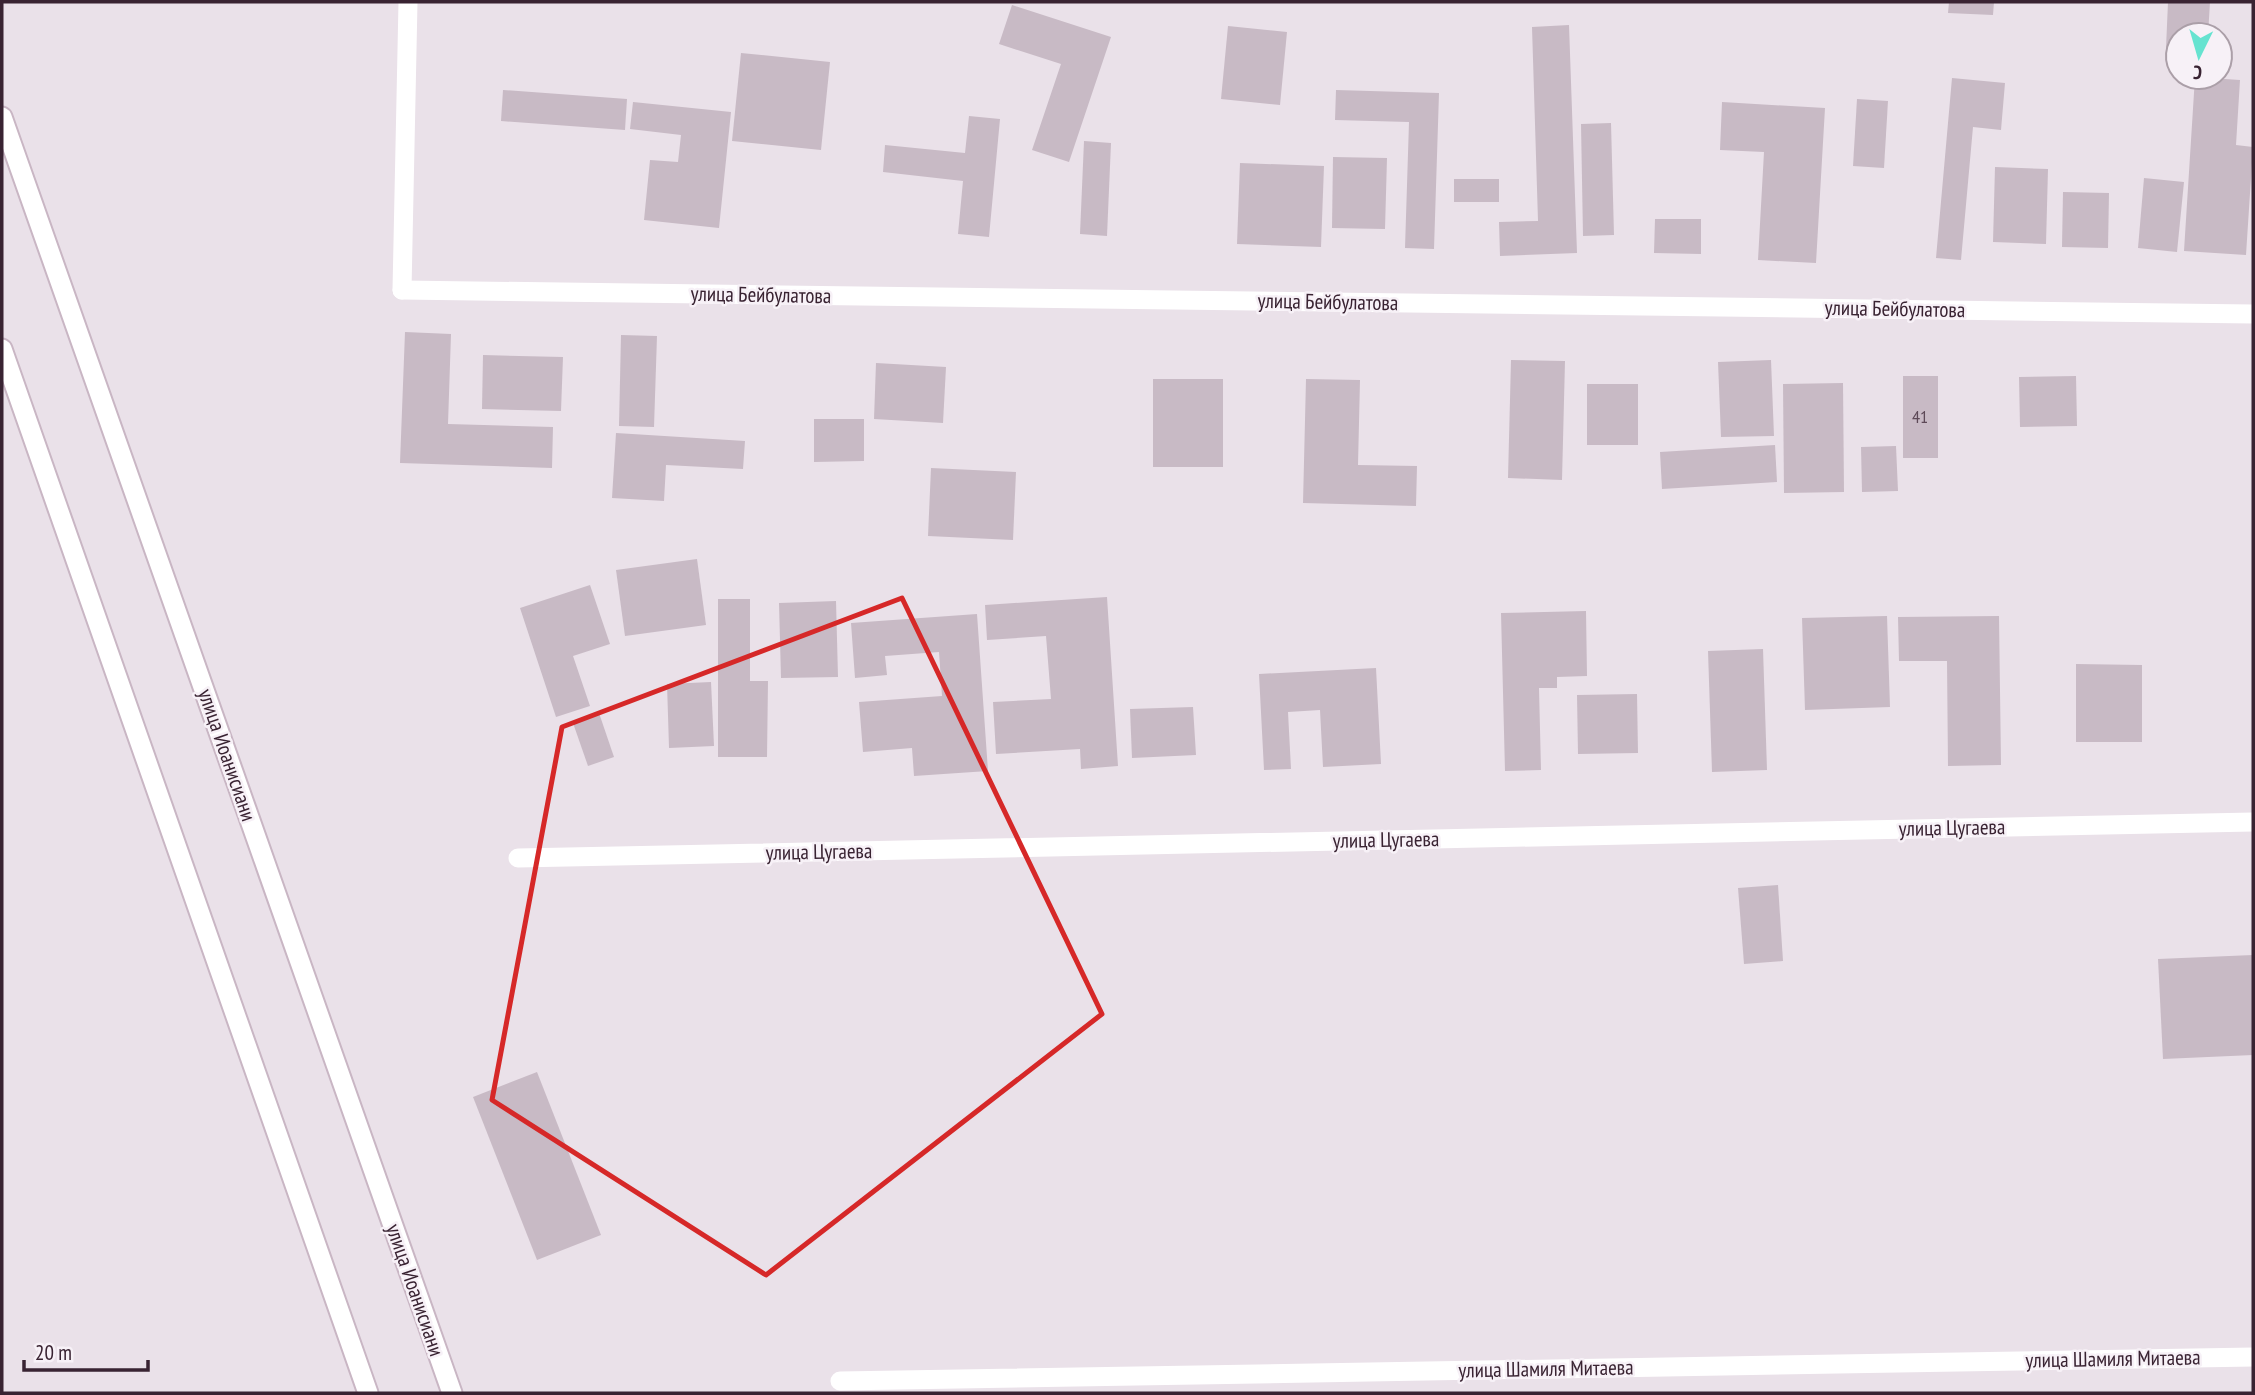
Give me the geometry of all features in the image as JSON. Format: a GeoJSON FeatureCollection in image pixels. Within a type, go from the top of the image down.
{"type":"FeatureCollection","features":[{"type":"Feature","properties":{"kind":"street","name":"улица Бейбулатова"},"geometry":{"type":"LineString","coordinates":[[408,2],[402,290],[2253,314]]}},
{"type":"Feature","properties":{"kind":"street","name":"улица Иоанисиани"},"geometry":{"type":"LineString","coordinates":[[2,117],[452,1393]]}},
{"type":"Feature","properties":{"kind":"street"},"geometry":{"type":"LineString","coordinates":[[2,349],[368,1393]]}},
{"type":"Feature","properties":{"kind":"street","name":"улица Цугаева"},"geometry":{"type":"LineString","coordinates":[[518,858],[2253,822]]}},
{"type":"Feature","properties":{"kind":"street","name":"улица Шамиля Митаева"},"geometry":{"type":"LineString","coordinates":[[840,1381],[2253,1357]]}},
{"type":"Feature","properties":{"kind":"highlighted area"},"geometry":{"type":"Polygon","coordinates":[[[902,598],[1102,1014],[766,1275],[492,1100],[562,727],[902,598]]]}},
{"type":"Feature","properties":{"kind":"building"},"geometry":{"type":"Polygon","coordinates":[[[1949,2],[1994,2],[1993,15],[1948,13],[1949,2]]]}},
{"type":"Feature","properties":{"kind":"building"},"geometry":{"type":"Polygon","coordinates":[[[2168,2],[2210,2],[2209,21],[2167,21],[2168,2]]]}},
{"type":"Feature","properties":{"kind":"building"},"geometry":{"type":"Polygon","coordinates":[[[1012,5],[1111,37],[1069,162],[1032,150],[1061,64],[999,44],[1012,5]]]}},
{"type":"Feature","properties":{"kind":"building"},"geometry":{"type":"Polygon","coordinates":[[[1569,25],[1577,253],[1500,256],[1499,222],[1538,221],[1532,27],[1569,25]]]}},
{"type":"Feature","properties":{"kind":"building"},"geometry":{"type":"Polygon","coordinates":[[[1228,26],[1287,32],[1280,105],[1221,99],[1228,26]]]}},
{"type":"Feature","properties":{"kind":"building"},"geometry":{"type":"Polygon","coordinates":[[[741,53],[830,62],[821,150],[732,141],[741,53]]]}},
{"type":"Feature","properties":{"kind":"building"},"geometry":{"type":"Polygon","coordinates":[[[1952,78],[2005,83],[2001,130],[1973,127],[1961,260],[1936,258],[1952,78]]]}},
{"type":"Feature","properties":{"kind":"building"},"geometry":{"type":"Polygon","coordinates":[[[2234,80],[2240,80],[2236,145],[2253,147],[2246,255],[2184,251],[2194,91],[2234,91],[2234,80]]]}},
{"type":"Feature","properties":{"kind":"building"},"geometry":{"type":"Polygon","coordinates":[[[503,90],[627,99],[625,130],[501,121],[503,90]]]}},
{"type":"Feature","properties":{"kind":"building"},"geometry":{"type":"Polygon","coordinates":[[[1336,90],[1439,93],[1434,249],[1405,248],[1409,122],[1335,120],[1336,90]]]}},
{"type":"Feature","properties":{"kind":"building"},"geometry":{"type":"Polygon","coordinates":[[[1857,99],[1888,101],[1884,168],[1853,166],[1857,99]]]}},
{"type":"Feature","properties":{"kind":"building"},"geometry":{"type":"Polygon","coordinates":[[[633,102],[731,112],[719,228],[644,220],[650,160],[678,162],[681,135],[630,129],[633,102]]]}},
{"type":"Feature","properties":{"kind":"building"},"geometry":{"type":"Polygon","coordinates":[[[1722,102],[1825,108],[1816,263],[1758,260],[1764,152],[1720,150],[1722,102]]]}},
{"type":"Feature","properties":{"kind":"building"},"geometry":{"type":"Polygon","coordinates":[[[969,116],[1000,119],[989,237],[958,234],[963,181],[883,172],[885,145],[965,153],[969,116]]]}},
{"type":"Feature","properties":{"kind":"building"},"geometry":{"type":"Polygon","coordinates":[[[1611,123],[1614,235],[1583,236],[1581,124],[1611,123]]]}},
{"type":"Feature","properties":{"kind":"building"},"geometry":{"type":"Polygon","coordinates":[[[1084,141],[1111,143],[1107,236],[1080,234],[1084,141]]]}},
{"type":"Feature","properties":{"kind":"building"},"geometry":{"type":"Polygon","coordinates":[[[1333,157],[1387,158],[1385,229],[1332,228],[1333,157]]]}},
{"type":"Feature","properties":{"kind":"building"},"geometry":{"type":"Polygon","coordinates":[[[1240,163],[1324,166],[1321,247],[1237,244],[1240,163]]]}},
{"type":"Feature","properties":{"kind":"building"},"geometry":{"type":"Polygon","coordinates":[[[1995,167],[2048,169],[2046,244],[1993,242],[1995,167]]]}},
{"type":"Feature","properties":{"kind":"building"},"geometry":{"type":"Polygon","coordinates":[[[2144,178],[2184,182],[2177,252],[2138,248],[2144,178]]]}},
{"type":"Feature","properties":{"kind":"building"},"geometry":{"type":"Polygon","coordinates":[[[1454,179],[1499,179],[1499,202],[1454,202],[1454,179]]]}},
{"type":"Feature","properties":{"kind":"building"},"geometry":{"type":"Polygon","coordinates":[[[2063,192],[2109,193],[2108,248],[2062,247],[2063,192]]]}},
{"type":"Feature","properties":{"kind":"building"},"geometry":{"type":"Polygon","coordinates":[[[1655,219],[1701,219],[1701,254],[1654,253],[1655,219]]]}},
{"type":"Feature","properties":{"kind":"building"},"geometry":{"type":"Polygon","coordinates":[[[405,332],[451,334],[448,424],[553,427],[552,468],[400,463],[405,332]]]}},
{"type":"Feature","properties":{"kind":"building"},"geometry":{"type":"Polygon","coordinates":[[[621,335],[657,336],[654,427],[619,426],[621,335]]]}},
{"type":"Feature","properties":{"kind":"building"},"geometry":{"type":"Polygon","coordinates":[[[483,355],[563,357],[561,411],[482,409],[483,355]]]}},
{"type":"Feature","properties":{"kind":"building"},"geometry":{"type":"Polygon","coordinates":[[[1511,360],[1565,361],[1562,480],[1508,478],[1511,360]]]}},
{"type":"Feature","properties":{"kind":"building"},"geometry":{"type":"Polygon","coordinates":[[[1771,360],[1774,436],[1721,437],[1718,362],[1771,360]]]}},
{"type":"Feature","properties":{"kind":"building"},"geometry":{"type":"Polygon","coordinates":[[[876,363],[946,367],[943,423],[874,419],[876,363]]]}},
{"type":"Feature","properties":{"kind":"building"},"geometry":{"type":"Polygon","coordinates":[[[1903,376],[1938,376],[1938,458],[1903,458],[1903,376]]]}},
{"type":"Feature","properties":{"kind":"building"},"geometry":{"type":"Polygon","coordinates":[[[2076,376],[2077,426],[2020,427],[2019,377],[2076,376]]]}},
{"type":"Feature","properties":{"kind":"building"},"geometry":{"type":"Polygon","coordinates":[[[1153,379],[1223,379],[1223,467],[1153,467],[1153,379]]]}},
{"type":"Feature","properties":{"kind":"building"},"geometry":{"type":"Polygon","coordinates":[[[1306,379],[1360,380],[1358,465],[1417,466],[1416,506],[1303,503],[1306,379]]]}},
{"type":"Feature","properties":{"kind":"building"},"geometry":{"type":"Polygon","coordinates":[[[1843,383],[1844,492],[1784,493],[1783,384],[1843,383]]]}},
{"type":"Feature","properties":{"kind":"building"},"geometry":{"type":"Polygon","coordinates":[[[1587,384],[1638,384],[1638,445],[1587,445],[1587,384]]]}},
{"type":"Feature","properties":{"kind":"building"},"geometry":{"type":"Polygon","coordinates":[[[814,419],[864,419],[864,461],[814,462],[814,419]]]}},
{"type":"Feature","properties":{"kind":"building"},"geometry":{"type":"Polygon","coordinates":[[[616,433],[745,441],[743,469],[666,465],[664,501],[612,498],[616,433]]]}},
{"type":"Feature","properties":{"kind":"building"},"geometry":{"type":"Polygon","coordinates":[[[1775,445],[1777,482],[1662,489],[1660,452],[1775,445]]]}},
{"type":"Feature","properties":{"kind":"building"},"geometry":{"type":"Polygon","coordinates":[[[1896,446],[1898,491],[1862,492],[1861,447],[1896,446]]]}},
{"type":"Feature","properties":{"kind":"building"},"geometry":{"type":"Polygon","coordinates":[[[931,468],[1016,472],[1013,540],[928,536],[931,468]]]}},
{"type":"Feature","properties":{"kind":"building"},"geometry":{"type":"Polygon","coordinates":[[[697,559],[706,625],[625,636],[616,570],[697,559]]]}},
{"type":"Feature","properties":{"kind":"building"},"geometry":{"type":"Polygon","coordinates":[[[590,585],[610,644],[573,656],[590,706],[556,717],[520,608],[590,585]]]}},
{"type":"Feature","properties":{"kind":"building"},"geometry":{"type":"Polygon","coordinates":[[[1107,597],[1118,766],[1081,769],[1080,749],[996,754],[993,702],[1051,699],[1046,636],[987,640],[985,605],[1107,597]]]}},
{"type":"Feature","properties":{"kind":"building"},"geometry":{"type":"Polygon","coordinates":[[[718,599],[750,599],[750,681],[768,681],[767,757],[718,757],[718,599]]]}},
{"type":"Feature","properties":{"kind":"building"},"geometry":{"type":"Polygon","coordinates":[[[836,601],[838,677],[781,678],[779,603],[836,601]]]}},
{"type":"Feature","properties":{"kind":"building"},"geometry":{"type":"Polygon","coordinates":[[[1586,611],[1587,676],[1557,677],[1557,688],[1539,688],[1541,770],[1505,771],[1501,613],[1586,611]]]}},
{"type":"Feature","properties":{"kind":"building"},"geometry":{"type":"Polygon","coordinates":[[[977,614],[988,771],[914,776],[912,748],[863,752],[859,702],[942,696],[939,652],[885,656],[887,675],[855,678],[851,623],[977,614]]]}},
{"type":"Feature","properties":{"kind":"building"},"geometry":{"type":"Polygon","coordinates":[[[1887,616],[1890,707],[1805,710],[1802,618],[1887,616]]]}},
{"type":"Feature","properties":{"kind":"building"},"geometry":{"type":"Polygon","coordinates":[[[1999,616],[2001,765],[1948,766],[1947,661],[1899,661],[1898,617],[1999,616]]]}},
{"type":"Feature","properties":{"kind":"building"},"geometry":{"type":"Polygon","coordinates":[[[1763,649],[1767,770],[1712,772],[1708,651],[1763,649]]]}},
{"type":"Feature","properties":{"kind":"building"},"geometry":{"type":"Polygon","coordinates":[[[2076,664],[2142,665],[2142,742],[2076,742],[2076,664]]]}},
{"type":"Feature","properties":{"kind":"building"},"geometry":{"type":"Polygon","coordinates":[[[1376,668],[1381,764],[1323,767],[1320,710],[1288,712],[1291,769],[1264,770],[1259,674],[1376,668]]]}},
{"type":"Feature","properties":{"kind":"building"},"geometry":{"type":"Polygon","coordinates":[[[711,682],[714,746],[669,748],[667,684],[711,682]]]}},
{"type":"Feature","properties":{"kind":"building"},"geometry":{"type":"Polygon","coordinates":[[[1637,694],[1638,753],[1578,754],[1577,695],[1637,694]]]}},
{"type":"Feature","properties":{"kind":"building"},"geometry":{"type":"Polygon","coordinates":[[[1193,707],[1196,755],[1132,758],[1130,709],[1193,707]]]}},
{"type":"Feature","properties":{"kind":"building"},"geometry":{"type":"Polygon","coordinates":[[[599,713],[614,757],[588,766],[573,723],[599,713]]]}},
{"type":"Feature","properties":{"kind":"building"},"geometry":{"type":"Polygon","coordinates":[[[1778,885],[1783,961],[1744,964],[1738,888],[1778,885]]]}},
{"type":"Feature","properties":{"kind":"building"},"geometry":{"type":"Polygon","coordinates":[[[2253,955],[2253,1055],[2163,1059],[2158,959],[2253,955]]]}},
{"type":"Feature","properties":{"kind":"building"},"geometry":{"type":"Polygon","coordinates":[[[537,1072],[601,1235],[537,1260],[473,1097],[537,1072]]]}}]}
